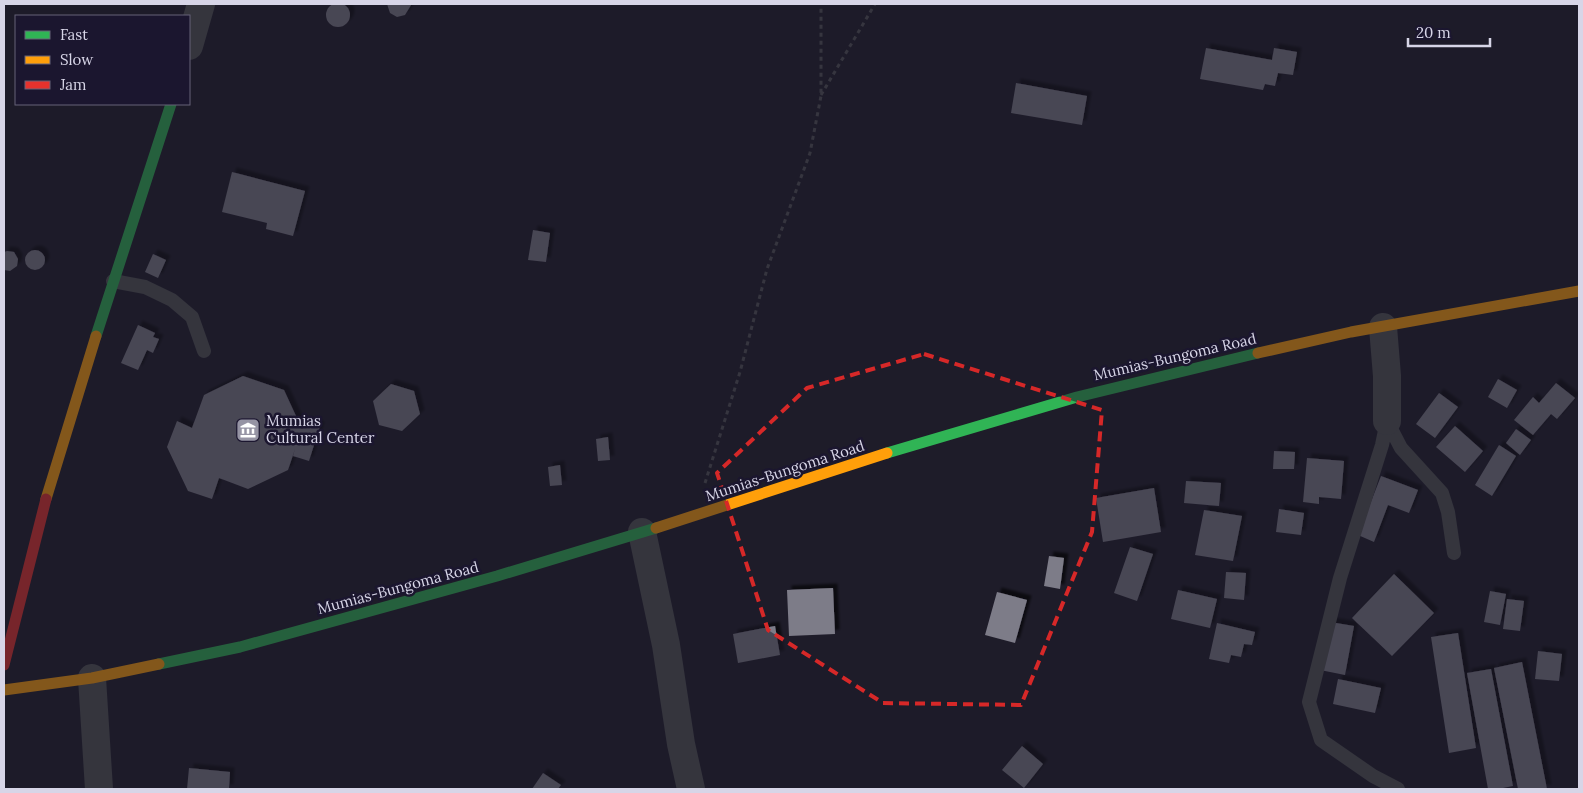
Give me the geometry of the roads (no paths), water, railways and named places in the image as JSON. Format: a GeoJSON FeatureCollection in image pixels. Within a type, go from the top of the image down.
{"type":"FeatureCollection","features":[{"type":"Feature","properties":{"kind":"main road"},"geometry":{"type":"LineString","coordinates":[[4,665],[20,594],[47,498],[113,281],[171,105]]}},
{"type":"Feature","properties":{"kind":"main road","name":"Mumias-Bungoma Road"},"geometry":{"type":"LineString","coordinates":[[4,690],[92,678],[240,647],[497,576],[695,516],[926,441],[1077,396],[1351,332],[1579,291]]}},
{"type":"Feature","properties":{"kind":"street"},"geometry":{"type":"LineString","coordinates":[[190,43],[202,4]]}},
{"type":"Feature","properties":{"kind":"street"},"geometry":{"type":"LineString","coordinates":[[1384,327],[1387,421]]}},
{"type":"Feature","properties":{"kind":"street"},"geometry":{"type":"LineString","coordinates":[[642,532],[666,645],[681,744],[691,789]]}},
{"type":"Feature","properties":{"kind":"street"},"geometry":{"type":"LineString","coordinates":[[92,678],[98,789]]}},
{"type":"Feature","properties":{"kind":"lane"},"geometry":{"type":"LineString","coordinates":[[113,281],[145,287],[172,300],[192,317],[204,351]]}},
{"type":"Feature","properties":{"kind":"lane"},"geometry":{"type":"LineString","coordinates":[[1387,421],[1401,448],[1442,493],[1448,512],[1454,553]]}},
{"type":"Feature","properties":{"kind":"lane"},"geometry":{"type":"LineString","coordinates":[[1387,421],[1382,445],[1340,578],[1308,702],[1321,740],[1373,776],[1398,789]]}},
{"type":"Feature","properties":{"kind":"place","name":"Mumias Cultural Center"},"geometry":{"type":"Point","coordinates":[248,430]}}]}
